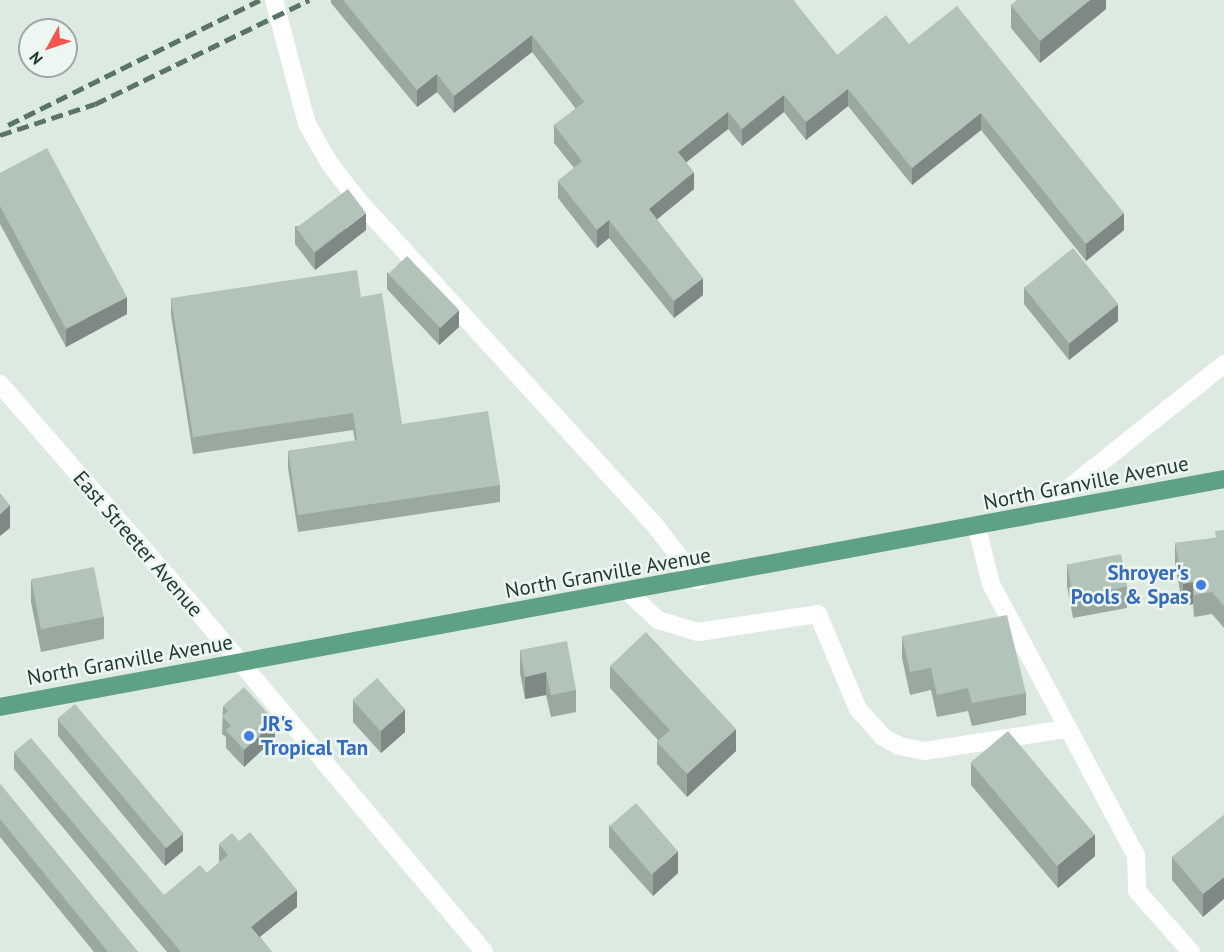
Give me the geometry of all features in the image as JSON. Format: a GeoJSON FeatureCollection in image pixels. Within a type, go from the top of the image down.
{"type":"FeatureCollection","features":[{"type":"Feature","properties":{"kind":"main road","name":"North Granville Avenue"},"geometry":{"type":"LineString","coordinates":[[0,707],[977,528],[1224,479]]}},
{"type":"Feature","properties":{"kind":"street"},"geometry":{"type":"LineString","coordinates":[[274,0],[308,124],[330,164],[357,199],[657,528],[697,580]]}},
{"type":"Feature","properties":{"kind":"street"},"geometry":{"type":"LineString","coordinates":[[1035,515],[1224,364]]}},
{"type":"Feature","properties":{"kind":"street","name":"East Streeter Avenue"},"geometry":{"type":"LineString","coordinates":[[0,384],[241,663],[484,952]]}},
{"type":"Feature","properties":{"kind":"street"},"geometry":{"type":"LineString","coordinates":[[977,528],[992,585],[1030,651],[1066,729],[1136,855],[1137,891],[1191,952]]}},
{"type":"Feature","properties":{"kind":"street"},"geometry":{"type":"LineString","coordinates":[[628,592],[658,620],[698,632],[818,614],[858,709],[884,737],[899,746],[925,752],[1066,729]]}},
{"type":"Feature","properties":{"kind":"building"},"geometry":{"type":"Polygon","coordinates":[[[343,0],[793,0],[837,55],[886,15],[909,44],[957,6],[1124,213],[1086,244],[981,113],[912,168],[848,89],[806,122],[784,95],[742,129],[728,112],[678,152],[694,172],[649,209],[703,278],[674,301],[609,220],[597,230],[558,181],[582,161],[554,125],[584,102],[532,35],[454,96],[437,74],[417,90],[343,0]]]}},
{"type":"Feature","properties":{"kind":"building"},"geometry":{"type":"Polygon","coordinates":[[[1017,0],[1090,0],[1040,41],[1011,5],[1017,0]]]}},
{"type":"Feature","properties":{"kind":"building"},"geometry":{"type":"Polygon","coordinates":[[[47,148],[127,297],[66,329],[0,206],[0,173],[47,148]]]}},
{"type":"Feature","properties":{"kind":"building"},"geometry":{"type":"Polygon","coordinates":[[[348,189],[366,213],[314,252],[296,228],[348,189]]]}},
{"type":"Feature","properties":{"kind":"building"},"geometry":{"type":"Polygon","coordinates":[[[1073,248],[1118,304],[1069,344],[1024,288],[1073,248]]]}},
{"type":"Feature","properties":{"kind":"building"},"geometry":{"type":"Polygon","coordinates":[[[407,256],[459,310],[440,328],[388,274],[407,256]]]}},
{"type":"Feature","properties":{"kind":"building"},"geometry":{"type":"Polygon","coordinates":[[[357,270],[361,297],[382,293],[402,424],[488,411],[500,485],[298,515],[288,451],[357,440],[353,413],[193,437],[171,298],[357,270]]]}},
{"type":"Feature","properties":{"kind":"building"},"geometry":{"type":"Polygon","coordinates":[[[0,493],[10,505],[0,514],[0,493]]]}},
{"type":"Feature","properties":{"kind":"building"},"geometry":{"type":"Polygon","coordinates":[[[1224,530],[1224,606],[1212,592],[1194,595],[1193,582],[1183,584],[1175,543],[1216,538],[1215,531],[1224,530]]]}},
{"type":"Feature","properties":{"kind":"building"},"geometry":{"type":"Polygon","coordinates":[[[1121,554],[1127,586],[1073,597],[1067,564],[1121,554]]]}},
{"type":"Feature","properties":{"kind":"building"},"geometry":{"type":"Polygon","coordinates":[[[94,567],[104,617],[41,629],[31,579],[94,567]]]}},
{"type":"Feature","properties":{"kind":"building"},"geometry":{"type":"Polygon","coordinates":[[[1007,615],[1026,693],[972,703],[968,688],[937,695],[931,668],[910,672],[902,636],[1007,615]]]}},
{"type":"Feature","properties":{"kind":"building"},"geometry":{"type":"Polygon","coordinates":[[[646,632],[736,729],[687,774],[657,742],[670,730],[610,666],[646,632]]]}},
{"type":"Feature","properties":{"kind":"building"},"geometry":{"type":"Polygon","coordinates":[[[567,641],[576,690],[551,695],[546,672],[525,677],[520,650],[567,641]]]}},
{"type":"Feature","properties":{"kind":"building"},"geometry":{"type":"Polygon","coordinates":[[[377,678],[405,709],[381,731],[352,700],[377,678]]]}},
{"type":"Feature","properties":{"kind":"building"},"geometry":{"type":"Polygon","coordinates":[[[244,687],[275,721],[244,750],[226,730],[231,726],[222,716],[228,711],[223,706],[244,687]]]}},
{"type":"Feature","properties":{"kind":"building"},"geometry":{"type":"Polygon","coordinates":[[[75,704],[184,833],[166,848],[57,719],[75,704]]]}},
{"type":"Feature","properties":{"kind":"building"},"geometry":{"type":"Polygon","coordinates":[[[1008,731],[1095,834],[1057,866],[970,762],[1008,731]]]}},
{"type":"Feature","properties":{"kind":"building"},"geometry":{"type":"Polygon","coordinates":[[[31,738],[164,895],[200,865],[207,873],[228,855],[219,844],[232,833],[239,841],[250,832],[297,890],[251,927],[272,952],[181,952],[14,752],[31,738]]]}},
{"type":"Feature","properties":{"kind":"building"},"geometry":{"type":"Polygon","coordinates":[[[0,784],[138,952],[108,952],[0,819],[0,784]]]}},
{"type":"Feature","properties":{"kind":"building"},"geometry":{"type":"Polygon","coordinates":[[[636,803],[678,851],[652,874],[610,826],[636,803]]]}},
{"type":"Feature","properties":{"kind":"building"},"geometry":{"type":"Polygon","coordinates":[[[1224,815],[1224,877],[1203,894],[1172,857],[1224,815]]]}},
{"type":"Feature","properties":{"kind":"railway"},"geometry":{"type":"LineString","coordinates":[[8,125],[260,0]]}},
{"type":"Feature","properties":{"kind":"railway"},"geometry":{"type":"LineString","coordinates":[[0,135],[95,104],[309,0]]}},
{"type":"Feature","properties":{"kind":"place","name":"Shroyer's Pools & Spas"},"geometry":{"type":"Point","coordinates":[1201,585]}},
{"type":"Feature","properties":{"kind":"place","name":"JR's Tropical Tan"},"geometry":{"type":"Point","coordinates":[249,736]}}]}
